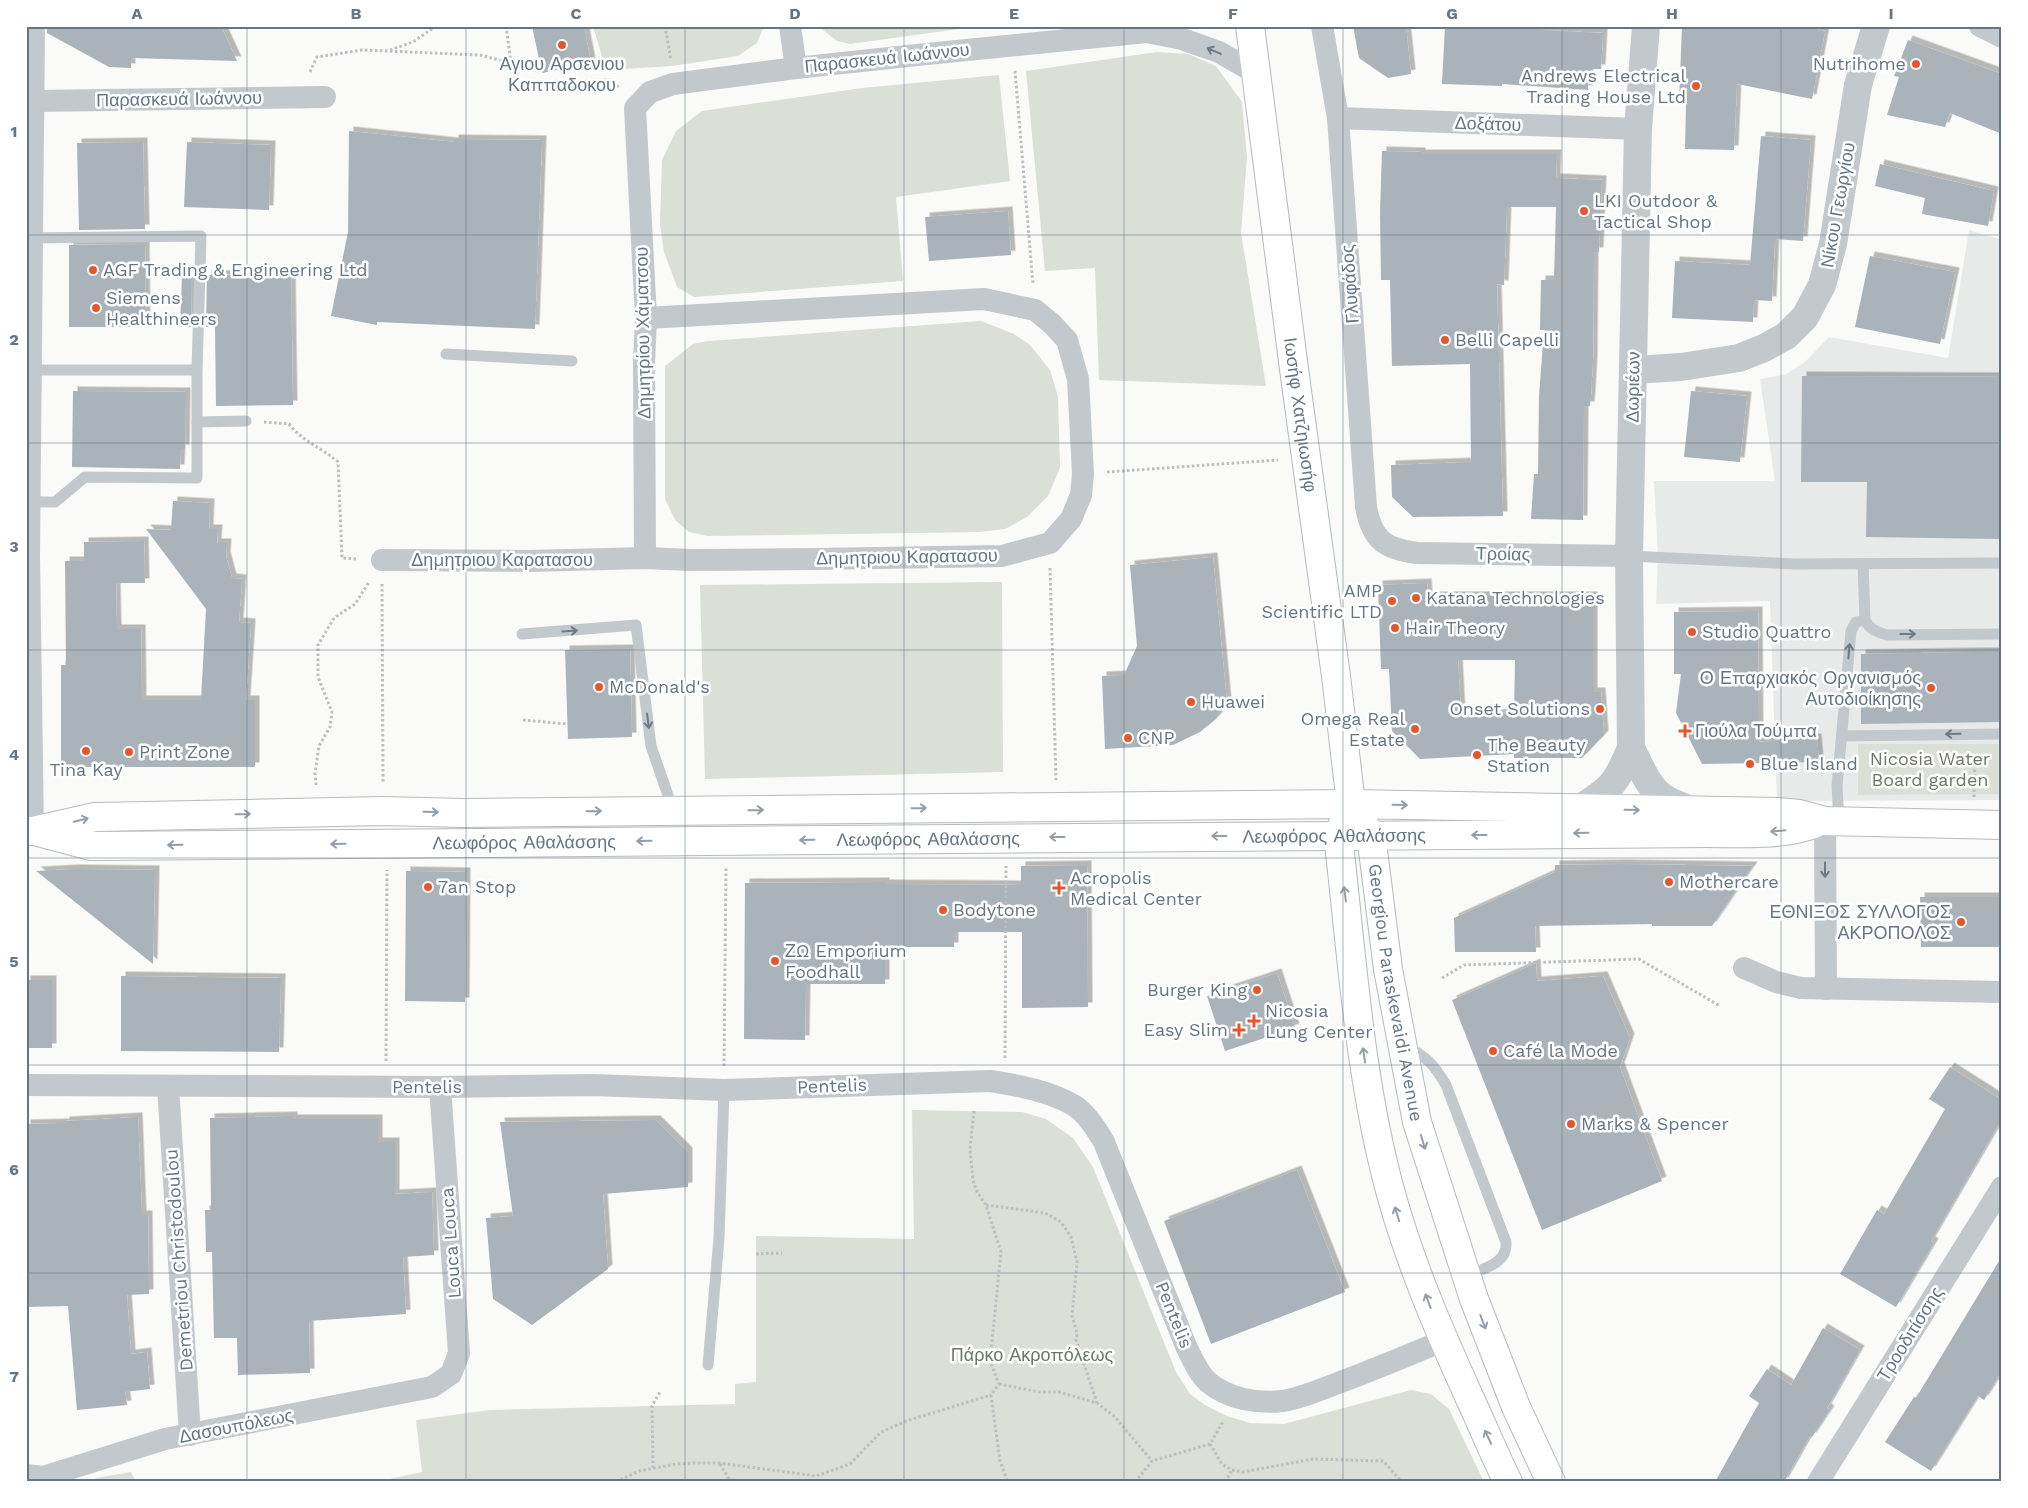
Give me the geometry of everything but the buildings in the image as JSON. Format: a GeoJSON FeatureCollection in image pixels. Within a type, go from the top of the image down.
{"type":"FeatureCollection","features":[{"type":"Feature","properties":{"kind":"main road","name":"Ιωσήφ Χατζηιωσήφ"},"geometry":{"type":"LineString","coordinates":[[1250,26],[1336,676],[1351,804]]}},
{"type":"Feature","properties":{"kind":"main road","name":"Λεωφόρος Αθαλάσσης"},"geometry":{"type":"LineString","coordinates":[[30,831],[95,817],[318,812],[463,813],[1351,804],[1579,810],[1777,812],[1799,814],[1832,821],[2002,826]]}},
{"type":"Feature","properties":{"kind":"main road","name":"Georgiou Paraskevaidi Avenue"},"geometry":{"type":"LineString","coordinates":[[1351,804],[1338,835],[1361,1031],[1377,1134],[1391,1194],[1412,1261],[1443,1341],[1508,1482]]}},
{"type":"Feature","properties":{"kind":"main road","name":"Georgiou Paraskevaidi Avenue"},"geometry":{"type":"LineString","coordinates":[[1351,804],[1371,835],[1388,969],[1416,1122],[1466,1276],[1516,1408],[1551,1482]]}},
{"type":"Feature","properties":{"kind":"main road","name":"Λεωφόρος Αθαλάσσης"},"geometry":{"type":"LineString","coordinates":[[30,831],[91,846],[1774,832],[1800,829],[1832,821]]}},
{"type":"Feature","properties":{"kind":"street"},"geometry":{"type":"LineString","coordinates":[[30,831],[28,556],[34,26]]}},
{"type":"Feature","properties":{"kind":"street"},"geometry":{"type":"LineString","coordinates":[[790,26],[796,68]]}},
{"type":"Feature","properties":{"kind":"street","name":"Γλυφάδος"},"geometry":{"type":"LineString","coordinates":[[1322,26],[1338,118],[1366,507],[1369,520],[1380,540]]}},
{"type":"Feature","properties":{"kind":"street","name":"Δωριέων"},"geometry":{"type":"LineString","coordinates":[[1631,748],[1629,556],[1638,129],[1646,26]]}},
{"type":"Feature","properties":{"kind":"street","name":"Νίκου Γεωργίου"},"geometry":{"type":"LineString","coordinates":[[1634,370],[1681,367],[1739,358],[1764,348],[1786,336],[1805,317],[1822,285],[1833,244],[1858,85],[1876,26]]}},
{"type":"Feature","properties":{"kind":"street"},"geometry":{"type":"LineString","coordinates":[[1980,26],[2002,37]]}},
{"type":"Feature","properties":{"kind":"street","name":"Παρασκευά Ιωάννου"},"geometry":{"type":"LineString","coordinates":[[634,108],[650,92],[673,84],[796,68],[1153,29],[1219,52],[1256,74]]}},
{"type":"Feature","properties":{"kind":"street","name":"Παρασκευά Ιωάννου"},"geometry":{"type":"LineString","coordinates":[[34,101],[325,97]]}},
{"type":"Feature","properties":{"kind":"street","name":"Δημητρίου Χάματσου"},"geometry":{"type":"LineString","coordinates":[[634,108],[646,318],[644,363],[645,558]]}},
{"type":"Feature","properties":{"kind":"street","name":"Δοξάτου"},"geometry":{"type":"LineString","coordinates":[[1338,118],[1638,129]]}},
{"type":"Feature","properties":{"kind":"street"},"geometry":{"type":"LineString","coordinates":[[646,318],[984,299],[1035,310],[1068,340],[1078,379],[1083,474],[1081,495],[1071,519],[1050,543]]}},
{"type":"Feature","properties":{"kind":"street","name":"Τροίας"},"geometry":{"type":"LineString","coordinates":[[1380,540],[1390,548],[1417,553],[1629,556]]}},
{"type":"Feature","properties":{"kind":"street","name":"Δημητριου Καρατασου"},"geometry":{"type":"LineString","coordinates":[[382,560],[529,561],[645,558],[806,559],[1002,556],[1050,543]]}},
{"type":"Feature","properties":{"kind":"street"},"geometry":{"type":"LineString","coordinates":[[1579,810],[1604,793],[1612,785],[1620,774],[1631,748]]}},
{"type":"Feature","properties":{"kind":"street"},"geometry":{"type":"LineString","coordinates":[[1631,748],[1643,772],[1660,795],[1666,800],[1694,811]]}},
{"type":"Feature","properties":{"kind":"street"},"geometry":{"type":"LineString","coordinates":[[1826,989],[1832,821]]}},
{"type":"Feature","properties":{"kind":"street"},"geometry":{"type":"LineString","coordinates":[[1744,968],[1789,986],[1826,989],[2002,992]]}},
{"type":"Feature","properties":{"kind":"street","name":"Pentelis"},"geometry":{"type":"LineString","coordinates":[[26,1085],[440,1087],[594,1085],[724,1090],[982,1082],[1005,1083],[1048,1094],[1076,1107],[1094,1126],[1104,1142],[1194,1363],[1208,1382],[1234,1397],[1259,1402],[1284,1401],[1351,1378],[1443,1341]]}},
{"type":"Feature","properties":{"kind":"street","name":"Demetriou Christodoulou"},"geometry":{"type":"LineString","coordinates":[[168,1086],[190,1435]]}},
{"type":"Feature","properties":{"kind":"street","name":"Louca Louca"},"geometry":{"type":"LineString","coordinates":[[432,1387],[451,1374],[459,1353],[440,1087]]}},
{"type":"Feature","properties":{"kind":"street","name":"Τροοδιτίσσης"},"geometry":{"type":"LineString","coordinates":[[1818,1482],[2002,1187]]}},
{"type":"Feature","properties":{"kind":"street","name":"Δασουπόλεως"},"geometry":{"type":"LineString","coordinates":[[38,1478],[165,1439],[432,1387]]}},
{"type":"Feature","properties":{"kind":"lane"},"geometry":{"type":"LineString","coordinates":[[30,502],[55,502],[85,477],[197,478],[197,370],[201,236],[32,238]]}},
{"type":"Feature","properties":{"kind":"lane"},"geometry":{"type":"LineString","coordinates":[[446,354],[572,361]]}},
{"type":"Feature","properties":{"kind":"lane"},"geometry":{"type":"LineString","coordinates":[[31,370],[197,370]]}},
{"type":"Feature","properties":{"kind":"lane"},"geometry":{"type":"LineString","coordinates":[[197,422],[246,421]]}},
{"type":"Feature","properties":{"kind":"lane"},"geometry":{"type":"LineString","coordinates":[[1629,556],[1796,564],[2002,563]]}},
{"type":"Feature","properties":{"kind":"lane"},"geometry":{"type":"LineString","coordinates":[[1863,564],[1865,620],[1869,627],[1887,634],[2002,634]]}},
{"type":"Feature","properties":{"kind":"lane"},"geometry":{"type":"LineString","coordinates":[[1832,821],[1842,736],[1851,630],[1856,622],[1865,620]]}},
{"type":"Feature","properties":{"kind":"lane"},"geometry":{"type":"LineString","coordinates":[[522,634],[636,626],[651,746],[673,810]]}},
{"type":"Feature","properties":{"kind":"lane"},"geometry":{"type":"LineString","coordinates":[[1842,736],[2002,734]]}},
{"type":"Feature","properties":{"kind":"lane"},"geometry":{"type":"LineString","coordinates":[[1401,1043],[1427,1057],[1436,1067],[1446,1085],[1506,1242],[1507,1249],[1501,1259],[1466,1276]]}},
{"type":"Feature","properties":{"kind":"lane"},"geometry":{"type":"LineString","coordinates":[[708,1365],[719,1238],[724,1090]]}},
{"type":"Feature","properties":{"kind":"path"},"geometry":{"type":"LineString","coordinates":[[389,51],[413,42],[436,26]]}},
{"type":"Feature","properties":{"kind":"path"},"geometry":{"type":"LineString","coordinates":[[506,26],[511,63],[516,82],[612,80],[634,108]]}},
{"type":"Feature","properties":{"kind":"path"},"geometry":{"type":"LineString","coordinates":[[665,26],[673,84]]}},
{"type":"Feature","properties":{"kind":"path"},"geometry":{"type":"LineString","coordinates":[[1013,44],[1035,310]]}},
{"type":"Feature","properties":{"kind":"path"},"geometry":{"type":"LineString","coordinates":[[299,97],[317,57],[362,50],[480,55],[511,63]]}},
{"type":"Feature","properties":{"kind":"path"},"geometry":{"type":"LineString","coordinates":[[289,424],[298,436],[326,452],[338,462],[342,558],[382,560]]}},
{"type":"Feature","properties":{"kind":"path"},"geometry":{"type":"LineString","coordinates":[[1124,470],[1306,458]]}},
{"type":"Feature","properties":{"kind":"path"},"geometry":{"type":"LineString","coordinates":[[1050,543],[1056,782]]}},
{"type":"Feature","properties":{"kind":"path"},"geometry":{"type":"LineString","coordinates":[[382,560],[383,811]]}},
{"type":"Feature","properties":{"kind":"path"},"geometry":{"type":"LineString","coordinates":[[318,812],[315,773],[319,746],[330,727],[332,712],[318,677],[318,645],[334,618],[355,604],[382,560]]}},
{"type":"Feature","properties":{"kind":"path"},"geometry":{"type":"LineString","coordinates":[[523,720],[567,724]]}},
{"type":"Feature","properties":{"kind":"path"},"geometry":{"type":"LineString","coordinates":[[1005,1083],[1006,838]]}},
{"type":"Feature","properties":{"kind":"path"},"geometry":{"type":"LineString","coordinates":[[386,843],[386,1087]]}},
{"type":"Feature","properties":{"kind":"path"},"geometry":{"type":"LineString","coordinates":[[724,1090],[726,859]]}},
{"type":"Feature","properties":{"kind":"path"},"geometry":{"type":"LineString","coordinates":[[1442,978],[1464,965],[1639,959],[1720,1006]]}},
{"type":"Feature","properties":{"kind":"path"},"geometry":{"type":"LineString","coordinates":[[974,1111],[970,1149],[973,1180],[977,1192],[986,1205],[1001,1252],[990,1361],[999,1384]]}},
{"type":"Feature","properties":{"kind":"path"},"geometry":{"type":"LineString","coordinates":[[986,1205],[1045,1213],[1061,1222],[1071,1237],[1077,1262],[1072,1316],[1077,1333],[1076,1340],[1097,1403]]}},
{"type":"Feature","properties":{"kind":"path"},"geometry":{"type":"LineString","coordinates":[[756,1254],[782,1253]]}},
{"type":"Feature","properties":{"kind":"path"},"geometry":{"type":"LineString","coordinates":[[616,1482],[639,1471],[676,1464],[720,1463],[816,1476],[850,1464],[881,1432],[906,1421],[991,1395],[999,1384]]}},
{"type":"Feature","properties":{"kind":"path"},"geometry":{"type":"LineString","coordinates":[[999,1384],[1039,1392],[1059,1392],[1097,1403],[1115,1417],[1152,1461]]}},
{"type":"Feature","properties":{"kind":"path"},"geometry":{"type":"LineString","coordinates":[[653,1468],[652,1406],[660,1392]]}},
{"type":"Feature","properties":{"kind":"path"},"geometry":{"type":"LineString","coordinates":[[991,1395],[1000,1461],[1008,1482]]}},
{"type":"Feature","properties":{"kind":"path"},"geometry":{"type":"LineString","coordinates":[[1135,1482],[1152,1461],[1210,1444],[1227,1416],[1234,1397]]}},
{"type":"Feature","properties":{"kind":"path"},"geometry":{"type":"LineString","coordinates":[[1210,1444],[1222,1464],[1232,1470],[1244,1472],[1313,1459],[1383,1461],[1402,1482]]}},
{"type":"Feature","properties":{"kind":"path"},"geometry":{"type":"LineString","coordinates":[[720,1463],[729,1479],[740,1482]]}},
{"type":"Feature","properties":{"kind":"path"},"geometry":{"type":"LineString","coordinates":[[1226,1482],[1232,1470]]}},
{"type":"Feature","properties":{"kind":"path"},"geometry":{"type":"LineString","coordinates":[[1135,1482],[1144,1482]]}},
{"type":"Feature","properties":{"kind":"shaded area"},"geometry":{"type":"Polygon","coordinates":[[[1969,230],[2002,240],[2002,800],[1777,801],[1770,601],[1656,604],[1658,557],[1654,481],[1775,481],[1760,379],[1786,374],[1805,362],[1829,337],[1948,358],[1969,230]]]}},
{"type":"Feature","properties":{"kind":"green space"},"geometry":{"type":"Polygon","coordinates":[[[593,26],[764,26],[757,43],[738,56],[672,66],[606,70],[593,26]]]}},
{"type":"Feature","properties":{"kind":"green space"},"geometry":{"type":"Polygon","coordinates":[[[818,26],[980,26],[850,44],[837,41],[818,26]]]}},
{"type":"Feature","properties":{"kind":"green space"},"geometry":{"type":"Polygon","coordinates":[[[1157,52],[1188,54],[1216,66],[1242,102],[1247,157],[1241,233],[1266,386],[1099,380],[1095,268],[1045,271],[1026,71],[1157,52]]]}},
{"type":"Feature","properties":{"kind":"green space"},"geometry":{"type":"Polygon","coordinates":[[[999,75],[1010,181],[896,197],[903,281],[694,297],[677,287],[664,252],[660,224],[662,160],[676,131],[702,111],[862,88],[999,75]]]}},
{"type":"Feature","properties":{"kind":"green space"},"geometry":{"type":"Polygon","coordinates":[[[981,321],[1014,334],[1030,345],[1050,370],[1058,397],[1060,468],[1048,496],[1027,517],[1005,529],[979,532],[708,536],[689,532],[675,520],[665,499],[665,366],[693,344],[708,341],[981,321]]]}},
{"type":"Feature","properties":{"kind":"green space"},"geometry":{"type":"Polygon","coordinates":[[[1002,582],[1003,772],[705,779],[700,585],[1002,582]]]}},
{"type":"Feature","properties":{"kind":"green space","name":"Nicosia Water Board garden"},"geometry":{"type":"Polygon","coordinates":[[[1858,744],[2002,744],[2002,794],[1858,795],[1858,744]]]}},
{"type":"Feature","properties":{"kind":"green space","name":"Πάρκο Ακροπόλεως"},"geometry":{"type":"Polygon","coordinates":[[[912,1110],[1022,1112],[1046,1119],[1073,1138],[1093,1167],[1176,1372],[1190,1394],[1205,1405],[1227,1416],[1250,1423],[1284,1424],[1411,1390],[1431,1394],[1449,1409],[1484,1482],[376,1482],[422,1472],[416,1420],[490,1410],[735,1404],[735,1384],[756,1382],[756,1236],[914,1239],[912,1110]]]}},
{"type":"Feature","properties":{"kind":"green space"},"geometry":{"type":"Polygon","coordinates":[[[131,1472],[136,1482],[90,1482],[96,1478],[131,1472]]]}},
{"type":"Feature","properties":{"kind":"place","name":"Αγιου Αρσενιου Καππαδοκου"},"geometry":{"type":"Point","coordinates":[562,45]}},
{"type":"Feature","properties":{"kind":"place","name":"Nutrihome"},"geometry":{"type":"Point","coordinates":[1916,64]}},
{"type":"Feature","properties":{"kind":"place","name":"Andrews Electrical Trading House Ltd"},"geometry":{"type":"Point","coordinates":[1696,86]}},
{"type":"Feature","properties":{"kind":"place","name":"LKI Outdoor & Tactical Shop"},"geometry":{"type":"Point","coordinates":[1584,211]}},
{"type":"Feature","properties":{"kind":"place","name":"AGF Trading & Engineering Ltd"},"geometry":{"type":"Point","coordinates":[93,270]}},
{"type":"Feature","properties":{"kind":"place","name":"Siemens Healthineers"},"geometry":{"type":"Point","coordinates":[96,308]}},
{"type":"Feature","properties":{"kind":"place","name":"Belli Capelli"},"geometry":{"type":"Point","coordinates":[1445,340]}},
{"type":"Feature","properties":{"kind":"place","name":"Katana Technologies"},"geometry":{"type":"Point","coordinates":[1416,598]}},
{"type":"Feature","properties":{"kind":"place","name":"AMP Scientific LTD"},"geometry":{"type":"Point","coordinates":[1392,601]}},
{"type":"Feature","properties":{"kind":"place","name":"Hair Theory"},"geometry":{"type":"Point","coordinates":[1395,628]}},
{"type":"Feature","properties":{"kind":"place","name":"Studio Quattro"},"geometry":{"type":"Point","coordinates":[1692,632]}},
{"type":"Feature","properties":{"kind":"place","name":"McDonald's"},"geometry":{"type":"Point","coordinates":[599,687]}},
{"type":"Feature","properties":{"kind":"place","name":"Ο Επαρχιακός Οργανισμός Αυτοδιοίκησης"},"geometry":{"type":"Point","coordinates":[1931,688]}},
{"type":"Feature","properties":{"kind":"place","name":"Huawei"},"geometry":{"type":"Point","coordinates":[1191,702]}},
{"type":"Feature","properties":{"kind":"place","name":"Onset Solutions"},"geometry":{"type":"Point","coordinates":[1600,709]}},
{"type":"Feature","properties":{"kind":"place","name":"Omega Real Estate"},"geometry":{"type":"Point","coordinates":[1415,729]}},
{"type":"Feature","properties":{"kind":"place","name":"Γιούλα Τούμπα"},"geometry":{"type":"Point","coordinates":[1685,731]}},
{"type":"Feature","properties":{"kind":"place","name":"CNP"},"geometry":{"type":"Point","coordinates":[1128,738]}},
{"type":"Feature","properties":{"kind":"place","name":"Tina Kay"},"geometry":{"type":"Point","coordinates":[86,751]}},
{"type":"Feature","properties":{"kind":"place","name":"Print Zone"},"geometry":{"type":"Point","coordinates":[129,752]}},
{"type":"Feature","properties":{"kind":"place","name":"The Beauty Station"},"geometry":{"type":"Point","coordinates":[1477,755]}},
{"type":"Feature","properties":{"kind":"place","name":"Blue Island"},"geometry":{"type":"Point","coordinates":[1750,764]}},
{"type":"Feature","properties":{"kind":"place","name":"Mothercare"},"geometry":{"type":"Point","coordinates":[1669,882]}},
{"type":"Feature","properties":{"kind":"place","name":"7an Stop"},"geometry":{"type":"Point","coordinates":[428,887]}},
{"type":"Feature","properties":{"kind":"place","name":"Acropolis Medical Center"},"geometry":{"type":"Point","coordinates":[1059,888]}},
{"type":"Feature","properties":{"kind":"place","name":"Bodytone"},"geometry":{"type":"Point","coordinates":[943,910]}},
{"type":"Feature","properties":{"kind":"place","name":"ΕΘΝΙΞΟΣ ΣΥΛΛΟΓΟΣ ΑΚΡΟΠΟΛΟΣ"},"geometry":{"type":"Point","coordinates":[1961,922]}},
{"type":"Feature","properties":{"kind":"place","name":"ΖΩ Emporium Foodhall"},"geometry":{"type":"Point","coordinates":[775,961]}},
{"type":"Feature","properties":{"kind":"place","name":"Burger King"},"geometry":{"type":"Point","coordinates":[1257,990]}},
{"type":"Feature","properties":{"kind":"place","name":"Nicosia Lung Center"},"geometry":{"type":"Point","coordinates":[1254,1021]}},
{"type":"Feature","properties":{"kind":"place","name":"Easy Slim"},"geometry":{"type":"Point","coordinates":[1239,1030]}},
{"type":"Feature","properties":{"kind":"place","name":"Café la Mode"},"geometry":{"type":"Point","coordinates":[1493,1051]}},
{"type":"Feature","properties":{"kind":"place","name":"Marks & Spencer"},"geometry":{"type":"Point","coordinates":[1571,1124]}}]}
